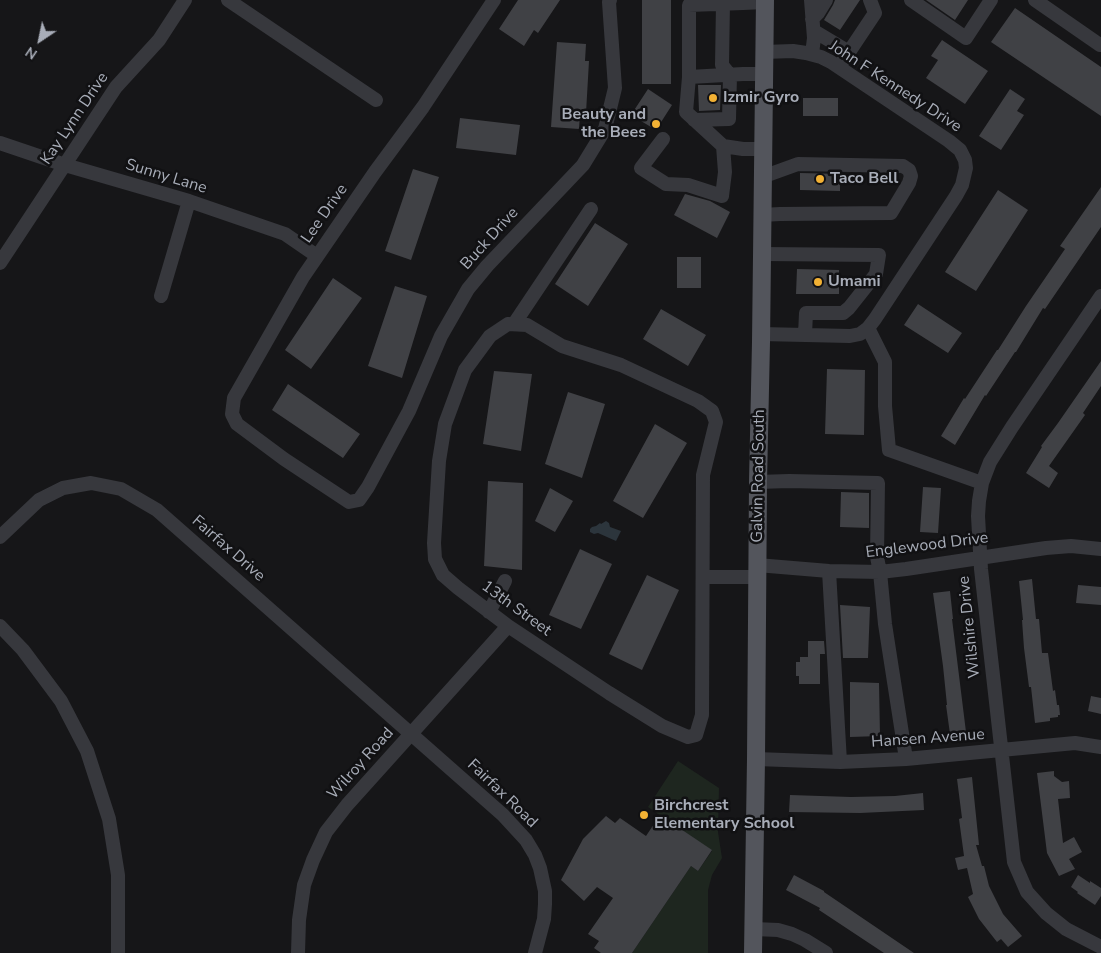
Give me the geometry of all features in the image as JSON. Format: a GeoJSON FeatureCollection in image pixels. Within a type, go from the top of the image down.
{"type":"FeatureCollection","features":[{"type":"Feature","properties":{"kind":"main road","name":"Galvin Road South"},"geometry":{"type":"LineString","coordinates":[[753,953],[765,1]]}},
{"type":"Feature","properties":{"kind":"street","name":"Kay Lynn Drive"},"geometry":{"type":"LineString","coordinates":[[0,263],[116,87],[159,40],[185,0]]}},
{"type":"Feature","properties":{"kind":"street"},"geometry":{"type":"LineString","coordinates":[[228,0],[376,100]]}},
{"type":"Feature","properties":{"kind":"street","name":"Lee Drive"},"geometry":{"type":"LineString","coordinates":[[271,449],[237,424],[232,414],[234,398],[317,256],[423,107],[494,0]]}},
{"type":"Feature","properties":{"kind":"street","name":"Buck Drive"},"geometry":{"type":"LineString","coordinates":[[271,449],[350,502],[359,500],[409,411],[441,336],[468,289],[487,266],[583,165],[605,129],[615,88],[610,0]]}},
{"type":"Feature","properties":{"kind":"street"},"geometry":{"type":"LineString","coordinates":[[811,0],[814,38],[812,54]]}},
{"type":"Feature","properties":{"kind":"street"},"geometry":{"type":"LineString","coordinates":[[813,25],[826,0]]}},
{"type":"Feature","properties":{"kind":"street"},"geometry":{"type":"LineString","coordinates":[[911,0],[966,38],[992,0]]}},
{"type":"Feature","properties":{"kind":"street"},"geometry":{"type":"LineString","coordinates":[[1035,0],[1100,45]]}},
{"type":"Feature","properties":{"kind":"street"},"geometry":{"type":"LineString","coordinates":[[762,149],[723,146],[686,112],[689,76],[689,5],[743,4],[765,1]]}},
{"type":"Feature","properties":{"kind":"street"},"geometry":{"type":"LineString","coordinates":[[694,120],[730,119],[730,75],[722,65],[723,3]]}},
{"type":"Feature","properties":{"kind":"street"},"geometry":{"type":"LineString","coordinates":[[839,67],[873,6]]}},
{"type":"Feature","properties":{"kind":"street"},"geometry":{"type":"LineString","coordinates":[[813,25],[849,52]]}},
{"type":"Feature","properties":{"kind":"street","name":"John F Kennedy Drive"},"geometry":{"type":"LineString","coordinates":[[764,52],[793,51],[821,57],[839,67],[949,141],[960,150],[965,160],[966,168],[962,185],[956,196],[868,328]]}},
{"type":"Feature","properties":{"kind":"street"},"geometry":{"type":"LineString","coordinates":[[689,76],[764,74]]}},
{"type":"Feature","properties":{"kind":"street"},"geometry":{"type":"LineString","coordinates":[[663,139],[641,168],[666,184],[688,185],[722,196],[725,172],[723,146]]}},
{"type":"Feature","properties":{"kind":"street","name":"Sunny Lane"},"geometry":{"type":"LineString","coordinates":[[0,143],[189,201],[285,234],[317,256]]}},
{"type":"Feature","properties":{"kind":"street"},"geometry":{"type":"LineString","coordinates":[[762,177],[798,164],[903,166],[909,170],[911,176],[909,183],[891,213],[762,215]]}},
{"type":"Feature","properties":{"kind":"street"},"geometry":{"type":"LineString","coordinates":[[161,296],[189,201]]}},
{"type":"Feature","properties":{"kind":"street"},"geometry":{"type":"LineString","coordinates":[[590,209],[514,324],[527,325],[562,346],[621,365],[698,401],[712,411],[716,422],[703,475],[703,577]]}},
{"type":"Feature","properties":{"kind":"street"},"geometry":{"type":"LineString","coordinates":[[762,254],[879,255],[876,274],[843,314],[806,314],[805,335]]}},
{"type":"Feature","properties":{"kind":"street","name":"Wilshire Drive"},"geometry":{"type":"LineString","coordinates":[[1101,296],[990,462],[982,483],[978,516],[980,558],[1014,862],[1027,892],[1046,913],[1066,929],[1101,947]]}},
{"type":"Feature","properties":{"kind":"street","name":"13th Street"},"geometry":{"type":"LineString","coordinates":[[514,324],[508,324],[490,336],[465,370],[445,424],[439,461],[434,531],[435,559],[444,575],[508,626],[662,726],[688,737],[696,735],[702,715],[703,577]]}},
{"type":"Feature","properties":{"kind":"street"},"geometry":{"type":"LineString","coordinates":[[761,334],[850,336],[860,334],[868,328],[885,362],[885,406],[889,450],[982,483]]}},
{"type":"Feature","properties":{"kind":"street"},"geometry":{"type":"LineString","coordinates":[[758,482],[878,483],[877,557],[906,759]]}},
{"type":"Feature","properties":{"kind":"street","name":"Fairfax Drive"},"geometry":{"type":"LineString","coordinates":[[0,537],[39,500],[62,488],[91,483],[122,489],[157,510],[412,734]]}},
{"type":"Feature","properties":{"kind":"street","name":"Englewood Drive"},"geometry":{"type":"LineString","coordinates":[[703,577],[758,571],[880,572],[1046,548],[1071,546],[1101,549]]}},
{"type":"Feature","properties":{"kind":"street"},"geometry":{"type":"LineString","coordinates":[[829,571],[840,762]]}},
{"type":"Feature","properties":{"kind":"street"},"geometry":{"type":"LineString","coordinates":[[490,612],[505,581]]}},
{"type":"Feature","properties":{"kind":"street"},"geometry":{"type":"LineString","coordinates":[[0,626],[23,650],[61,701],[87,751],[108,819],[118,875],[118,953]]}},
{"type":"Feature","properties":{"kind":"street","name":"Wilroy Road"},"geometry":{"type":"LineString","coordinates":[[298,953],[299,920],[304,885],[310,866],[326,832],[347,805],[508,626]]}},
{"type":"Feature","properties":{"kind":"street","name":"Fairfax Road"},"geometry":{"type":"LineString","coordinates":[[412,734],[503,815],[526,840],[535,855],[545,891],[545,904],[544,919],[535,953]]}},
{"type":"Feature","properties":{"kind":"street","name":"Hansen Avenue"},"geometry":{"type":"LineString","coordinates":[[756,760],[840,762],[906,759],[1075,743],[1101,746]]}},
{"type":"Feature","properties":{"kind":"street"},"geometry":{"type":"LineString","coordinates":[[754,929],[778,930],[792,934],[826,953]]}},
{"type":"Feature","properties":{"kind":"shaded area"},"geometry":{"type":"Polygon","coordinates":[[[606,521],[610,527],[621,531],[616,541],[598,533],[590,532],[592,527],[606,521]]]}},
{"type":"Feature","properties":{"kind":"shaded area"},"geometry":{"type":"Polygon","coordinates":[[[678,761],[719,788],[718,832],[722,858],[712,875],[708,890],[708,953],[632,953],[691,866],[698,871],[712,851],[648,807],[678,761]]]}},
{"type":"Feature","properties":{"kind":"building"},"geometry":{"type":"Polygon","coordinates":[[[518,0],[560,0],[538,33],[534,30],[524,46],[499,29],[518,0]]]}},
{"type":"Feature","properties":{"kind":"building"},"geometry":{"type":"Polygon","coordinates":[[[642,0],[671,0],[671,84],[642,84],[642,0]]]}},
{"type":"Feature","properties":{"kind":"building"},"geometry":{"type":"Polygon","coordinates":[[[835,0],[860,0],[840,30],[824,20],[835,0]]]}},
{"type":"Feature","properties":{"kind":"building"},"geometry":{"type":"Polygon","coordinates":[[[926,0],[968,0],[955,20],[926,0]]]}},
{"type":"Feature","properties":{"kind":"building"},"geometry":{"type":"Polygon","coordinates":[[[1015,8],[1101,67],[1101,116],[991,42],[1015,8]]]}},
{"type":"Feature","properties":{"kind":"building"},"geometry":{"type":"Polygon","coordinates":[[[942,40],[988,71],[965,104],[926,78],[938,60],[931,56],[942,40]]]}},
{"type":"Feature","properties":{"kind":"building"},"geometry":{"type":"Polygon","coordinates":[[[557,42],[586,44],[585,61],[589,61],[586,113],[580,113],[579,129],[551,127],[557,42]]]}},
{"type":"Feature","properties":{"kind":"building"},"geometry":{"type":"Polygon","coordinates":[[[698,85],[721,85],[720,110],[699,111],[698,85]]]}},
{"type":"Feature","properties":{"kind":"building"},"geometry":{"type":"Polygon","coordinates":[[[648,89],[672,105],[656,130],[631,115],[648,89]]]}},
{"type":"Feature","properties":{"kind":"building"},"geometry":{"type":"Polygon","coordinates":[[[1010,89],[1025,99],[1017,111],[1024,115],[1001,150],[979,136],[1010,89]]]}},
{"type":"Feature","properties":{"kind":"building"},"geometry":{"type":"Polygon","coordinates":[[[803,98],[838,98],[838,116],[803,116],[803,98]]]}},
{"type":"Feature","properties":{"kind":"building"},"geometry":{"type":"Polygon","coordinates":[[[460,118],[520,125],[516,155],[456,148],[460,118]]]}},
{"type":"Feature","properties":{"kind":"building"},"geometry":{"type":"Polygon","coordinates":[[[413,169],[439,177],[411,260],[385,251],[413,169]]]}},
{"type":"Feature","properties":{"kind":"building","name":"Taco Bell"},"geometry":{"type":"Polygon","coordinates":[[[800,173],[840,174],[840,191],[800,190],[800,173]]]}},
{"type":"Feature","properties":{"kind":"building"},"geometry":{"type":"Polygon","coordinates":[[[1101,187],[1101,227],[1045,309],[1043,308],[1016,352],[985,395],[955,445],[941,436],[964,398],[1065,249],[1060,246],[1101,187]]]}},
{"type":"Feature","properties":{"kind":"building"},"geometry":{"type":"Polygon","coordinates":[[[998,190],[1028,210],[976,291],[945,272],[998,190]]]}},
{"type":"Feature","properties":{"kind":"building"},"geometry":{"type":"Polygon","coordinates":[[[685,194],[710,201],[730,212],[717,238],[674,215],[685,194]]]}},
{"type":"Feature","properties":{"kind":"building"},"geometry":{"type":"Polygon","coordinates":[[[595,223],[628,244],[588,306],[555,284],[595,223]]]}},
{"type":"Feature","properties":{"kind":"building"},"geometry":{"type":"Polygon","coordinates":[[[677,257],[701,257],[701,288],[677,288],[677,257]]]}},
{"type":"Feature","properties":{"kind":"building","name":"Umami"},"geometry":{"type":"Polygon","coordinates":[[[797,269],[839,270],[839,294],[796,294],[797,269]]]}},
{"type":"Feature","properties":{"kind":"building"},"geometry":{"type":"Polygon","coordinates":[[[333,278],[362,298],[311,369],[285,350],[333,278]]]}},
{"type":"Feature","properties":{"kind":"building"},"geometry":{"type":"Polygon","coordinates":[[[395,286],[427,296],[402,378],[368,366],[395,286]]]}},
{"type":"Feature","properties":{"kind":"building"},"geometry":{"type":"Polygon","coordinates":[[[918,304],[962,333],[948,353],[904,325],[918,304]]]}},
{"type":"Feature","properties":{"kind":"building"},"geometry":{"type":"Polygon","coordinates":[[[661,309],[706,335],[688,366],[643,339],[661,309]]]}},
{"type":"Feature","properties":{"kind":"building"},"geometry":{"type":"Polygon","coordinates":[[[1101,361],[1101,386],[1083,413],[1085,415],[1049,466],[1058,473],[1049,488],[1026,473],[1041,446],[1101,361]]]}},
{"type":"Feature","properties":{"kind":"building"},"geometry":{"type":"Polygon","coordinates":[[[827,369],[865,370],[864,435],[825,434],[827,369]]]}},
{"type":"Feature","properties":{"kind":"building"},"geometry":{"type":"Polygon","coordinates":[[[494,371],[532,374],[521,451],[483,444],[494,371]]]}},
{"type":"Feature","properties":{"kind":"building"},"geometry":{"type":"Polygon","coordinates":[[[288,384],[360,434],[343,458],[272,410],[288,384]]]}},
{"type":"Feature","properties":{"kind":"building"},"geometry":{"type":"Polygon","coordinates":[[[568,392],[605,404],[582,478],[545,464],[568,392]]]}},
{"type":"Feature","properties":{"kind":"building"},"geometry":{"type":"Polygon","coordinates":[[[655,424],[687,443],[643,518],[613,501],[655,424]]]}},
{"type":"Feature","properties":{"kind":"building"},"geometry":{"type":"Polygon","coordinates":[[[488,481],[523,483],[522,570],[484,566],[488,481]]]}},
{"type":"Feature","properties":{"kind":"building"},"geometry":{"type":"Polygon","coordinates":[[[923,487],[941,488],[938,533],[920,532],[923,487]]]}},
{"type":"Feature","properties":{"kind":"building"},"geometry":{"type":"Polygon","coordinates":[[[550,488],[573,501],[555,532],[535,521],[550,488]]]}},
{"type":"Feature","properties":{"kind":"building"},"geometry":{"type":"Polygon","coordinates":[[[841,492],[869,493],[869,528],[840,527],[841,492]]]}},
{"type":"Feature","properties":{"kind":"building"},"geometry":{"type":"Polygon","coordinates":[[[580,549],[612,564],[581,629],[549,615],[580,549]]]}},
{"type":"Feature","properties":{"kind":"building"},"geometry":{"type":"Polygon","coordinates":[[[647,575],[679,590],[642,670],[609,654],[647,575]]]}},
{"type":"Feature","properties":{"kind":"building"},"geometry":{"type":"Polygon","coordinates":[[[1032,579],[1036,619],[1039,619],[1042,653],[1048,653],[1053,691],[1055,690],[1060,715],[1050,718],[1050,721],[1035,723],[1024,648],[1019,581],[1032,579]]]}},
{"type":"Feature","properties":{"kind":"building"},"geometry":{"type":"Polygon","coordinates":[[[1078,585],[1101,587],[1101,605],[1076,603],[1078,585]]]}},
{"type":"Feature","properties":{"kind":"building"},"geometry":{"type":"Polygon","coordinates":[[[950,591],[966,732],[950,734],[933,593],[950,591]]]}},
{"type":"Feature","properties":{"kind":"building"},"geometry":{"type":"Polygon","coordinates":[[[840,605],[870,607],[868,658],[843,658],[840,605]]]}},
{"type":"Feature","properties":{"kind":"building"},"geometry":{"type":"Polygon","coordinates":[[[808,641],[824,641],[825,654],[820,654],[820,684],[799,684],[799,676],[796,676],[796,662],[800,662],[800,657],[808,657],[808,641]]]}},
{"type":"Feature","properties":{"kind":"building"},"geometry":{"type":"Polygon","coordinates":[[[850,682],[879,683],[880,736],[850,737],[850,682]]]}},
{"type":"Feature","properties":{"kind":"building"},"geometry":{"type":"Polygon","coordinates":[[[1091,696],[1101,698],[1101,714],[1088,711],[1091,696]]]}},
{"type":"Feature","properties":{"kind":"building"},"geometry":{"type":"Polygon","coordinates":[[[1054,771],[1054,776],[1062,782],[1069,781],[1070,798],[1058,799],[1063,843],[1074,837],[1082,852],[1069,859],[1075,869],[1059,876],[1047,853],[1037,773],[1054,771]]]}},
{"type":"Feature","properties":{"kind":"building"},"geometry":{"type":"Polygon","coordinates":[[[972,777],[979,845],[976,845],[982,866],[984,866],[989,886],[1003,914],[1022,936],[1008,947],[1001,939],[997,942],[979,919],[968,897],[973,894],[967,868],[958,870],[955,858],[964,856],[959,819],[962,818],[957,779],[972,777]]]}},
{"type":"Feature","properties":{"kind":"building"},"geometry":{"type":"Polygon","coordinates":[[[923,793],[924,810],[860,813],[789,812],[790,795],[851,797],[923,793]]]}},
{"type":"Feature","properties":{"kind":"building"},"geometry":{"type":"Polygon","coordinates":[[[660,815],[712,850],[698,871],[691,866],[632,953],[601,953],[594,948],[599,941],[588,934],[613,898],[597,887],[584,901],[561,880],[583,839],[606,816],[615,823],[620,818],[646,836],[660,815]]]}},
{"type":"Feature","properties":{"kind":"building"},"geometry":{"type":"Polygon","coordinates":[[[794,875],[824,891],[914,953],[884,953],[819,910],[820,908],[786,890],[794,875]]]}},
{"type":"Feature","properties":{"kind":"building"},"geometry":{"type":"Polygon","coordinates":[[[1078,875],[1101,888],[1101,896],[1095,905],[1071,887],[1078,875]]]}},
{"type":"Feature","properties":{"kind":"place","name":"Izmir Gyro"},"geometry":{"type":"Point","coordinates":[713,98]}},
{"type":"Feature","properties":{"kind":"place","name":"Beauty and the Bees"},"geometry":{"type":"Point","coordinates":[656,124]}},
{"type":"Feature","properties":{"kind":"place","name":"Taco Bell"},"geometry":{"type":"Point","coordinates":[820,179]}},
{"type":"Feature","properties":{"kind":"place","name":"Umami"},"geometry":{"type":"Point","coordinates":[818,282]}},
{"type":"Feature","properties":{"kind":"place","name":"Birchcrest Elementary School"},"geometry":{"type":"Point","coordinates":[644,815]}}]}
